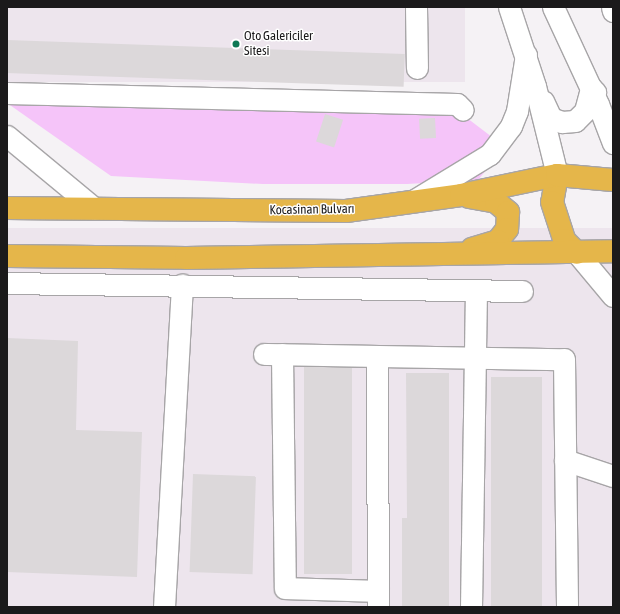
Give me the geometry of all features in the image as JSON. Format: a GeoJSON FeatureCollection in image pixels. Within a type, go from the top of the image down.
{"type":"FeatureCollection","features":[{"type":"Feature","properties":{"kind":"highway","name":"Kocasinan Bulvarı"},"geometry":{"type":"LineString","coordinates":[[7,208],[346,211],[461,196],[557,175],[613,180]]}},
{"type":"Feature","properties":{"kind":"highway"},"geometry":{"type":"LineString","coordinates":[[557,175],[552,202],[564,240],[577,253]]}},
{"type":"Feature","properties":{"kind":"highway"},"geometry":{"type":"LineString","coordinates":[[453,255],[498,241],[507,229],[508,212],[496,202],[461,196]]}},
{"type":"Feature","properties":{"kind":"highway"},"geometry":{"type":"LineString","coordinates":[[7,256],[453,255],[613,251]]}},
{"type":"Feature","properties":{"kind":"street"},"geometry":{"type":"LineString","coordinates":[[416,7],[417,68]]}},
{"type":"Feature","properties":{"kind":"street"},"geometry":{"type":"LineString","coordinates":[[509,7],[535,86],[557,175]]}},
{"type":"Feature","properties":{"kind":"street"},"geometry":{"type":"LineString","coordinates":[[553,7],[591,88],[613,143]]}},
{"type":"Feature","properties":{"kind":"street"},"geometry":{"type":"LineString","coordinates":[[612,7],[613,11]]}},
{"type":"Feature","properties":{"kind":"street"},"geometry":{"type":"LineString","coordinates":[[411,202],[490,154],[511,126],[517,111],[526,56]]}},
{"type":"Feature","properties":{"kind":"street"},"geometry":{"type":"LineString","coordinates":[[535,86],[551,118],[562,122],[575,121],[585,111],[591,88]]}},
{"type":"Feature","properties":{"kind":"street"},"geometry":{"type":"LineString","coordinates":[[591,88],[613,111]]}},
{"type":"Feature","properties":{"kind":"street"},"geometry":{"type":"LineString","coordinates":[[7,93],[457,104],[463,110]]}},
{"type":"Feature","properties":{"kind":"street"},"geometry":{"type":"LineString","coordinates":[[7,136],[94,208]]}},
{"type":"Feature","properties":{"kind":"street"},"geometry":{"type":"LineString","coordinates":[[577,253],[613,296]]}},
{"type":"Feature","properties":{"kind":"street"},"geometry":{"type":"LineString","coordinates":[[7,283],[522,291]]}},
{"type":"Feature","properties":{"kind":"street"},"geometry":{"type":"LineString","coordinates":[[164,607],[182,285]]}},
{"type":"Feature","properties":{"kind":"street"},"geometry":{"type":"LineString","coordinates":[[471,607],[476,290]]}},
{"type":"Feature","properties":{"kind":"street"},"geometry":{"type":"LineString","coordinates":[[377,356],[378,599],[285,588],[273,354],[564,359],[567,607]]}},
{"type":"Feature","properties":{"kind":"street"},"geometry":{"type":"LineString","coordinates":[[565,460],[613,476]]}},
{"type":"Feature","properties":{"kind":"shaded area","name":"Oto Galericiler Sitesi"},"geometry":{"type":"Polygon","coordinates":[[[7,7],[465,7],[465,82],[7,82],[7,7]]]}},
{"type":"Feature","properties":{"kind":"shaded area"},"geometry":{"type":"Polygon","coordinates":[[[7,103],[450,105],[505,147],[478,180],[407,184],[263,184],[111,176],[7,103]]]}},
{"type":"Feature","properties":{"kind":"shaded area"},"geometry":{"type":"Polygon","coordinates":[[[7,228],[613,228],[613,607],[7,607],[7,228]]]}},
{"type":"Feature","properties":{"kind":"building"},"geometry":{"type":"Polygon","coordinates":[[[7,40],[405,54],[404,87],[7,73],[7,40]]]}},
{"type":"Feature","properties":{"kind":"building"},"geometry":{"type":"Polygon","coordinates":[[[325,114],[343,120],[334,147],[316,142],[325,114]]]}},
{"type":"Feature","properties":{"kind":"building"},"geometry":{"type":"Polygon","coordinates":[[[435,118],[436,138],[420,139],[419,119],[435,118]]]}},
{"type":"Feature","properties":{"kind":"building"},"geometry":{"type":"Polygon","coordinates":[[[7,338],[78,341],[76,430],[142,432],[137,577],[7,572],[7,338]]]}},
{"type":"Feature","properties":{"kind":"building"},"geometry":{"type":"Polygon","coordinates":[[[304,367],[352,367],[352,574],[304,574],[304,367]]]}},
{"type":"Feature","properties":{"kind":"building"},"geometry":{"type":"Polygon","coordinates":[[[406,373],[449,373],[449,607],[402,607],[402,518],[407,518],[406,373]]]}},
{"type":"Feature","properties":{"kind":"building"},"geometry":{"type":"Polygon","coordinates":[[[491,377],[542,377],[542,607],[491,607],[491,377]]]}},
{"type":"Feature","properties":{"kind":"building"},"geometry":{"type":"Polygon","coordinates":[[[193,474],[256,476],[253,574],[190,572],[193,474]]]}},
{"type":"Feature","properties":{"kind":"place","name":"Oto Galericiler Sitesi"},"geometry":{"type":"Point","coordinates":[236,44]}}]}
